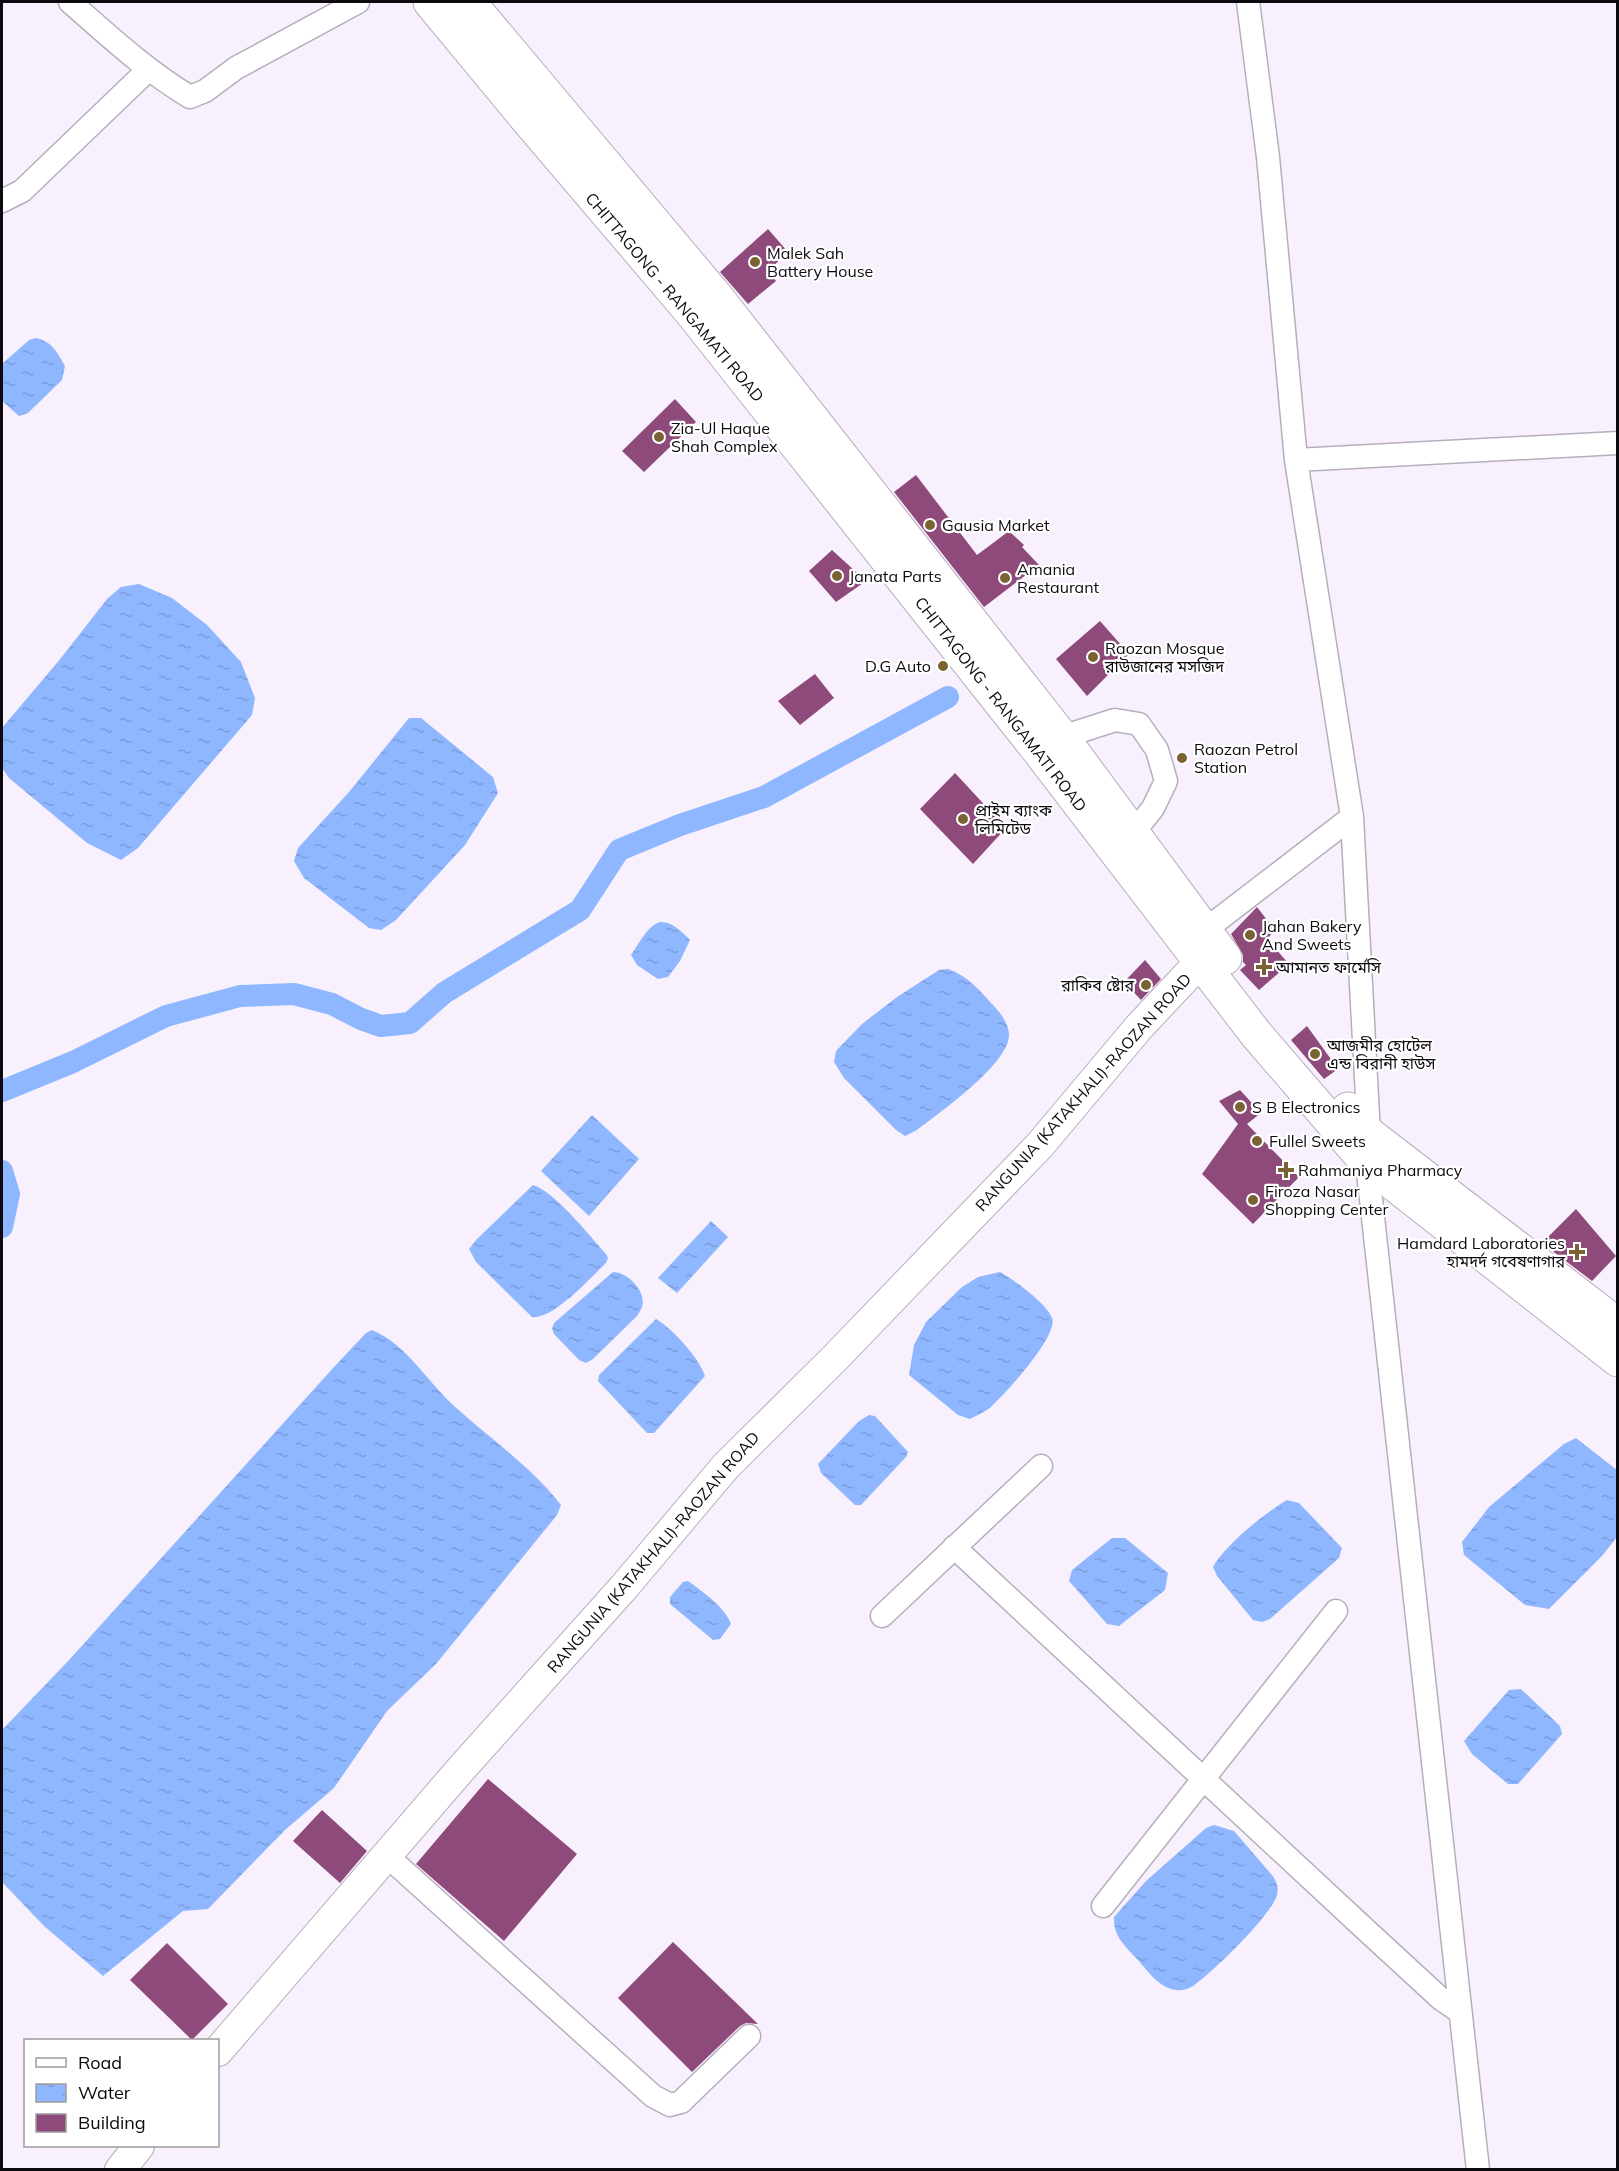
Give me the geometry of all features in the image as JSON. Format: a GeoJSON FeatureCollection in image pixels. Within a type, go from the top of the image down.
{"type":"FeatureCollection","features":[{"type":"Feature","properties":{"kind":"highway","name":"CHITTAGONG - RANGAMATI ROAD"},"geometry":{"type":"LineString","coordinates":[[430,2],[698,322],[1038,750],[1203,945],[1270,1017],[1368,1148],[1617,1360]]}},
{"type":"Feature","properties":{"kind":"highway","name":"CHITTAGONG - RANGAMATI ROAD"},"geometry":{"type":"LineString","coordinates":[[469,2],[715,295],[1062,737],[1134,832],[1203,945]]}},
{"type":"Feature","properties":{"kind":"highway","name":"CHITTAGONG - RANGAMATI ROAD"},"geometry":{"type":"LineString","coordinates":[[1368,1148],[1617,1325]]}},
{"type":"Feature","properties":{"kind":"main road","name":"RANGUNIA (KATAKHALI)-RAOZAN ROAD"},"geometry":{"type":"LineString","coordinates":[[219,2050],[386,1855],[624,1587],[726,1466],[835,1358],[1040,1145],[1139,1027],[1203,945]]}},
{"type":"Feature","properties":{"kind":"main road"},"geometry":{"type":"LineString","coordinates":[[120,2169],[137,2147]]}},
{"type":"Feature","properties":{"kind":"street"},"geometry":{"type":"LineString","coordinates":[[70,2],[148,70],[190,97],[205,91],[236,68],[358,2]]}},
{"type":"Feature","properties":{"kind":"street"},"geometry":{"type":"LineString","coordinates":[[1248,2],[1268,157],[1296,460],[1352,817],[1368,1148],[1478,2169]]}},
{"type":"Feature","properties":{"kind":"street"},"geometry":{"type":"LineString","coordinates":[[2,201],[22,191],[148,70]]}},
{"type":"Feature","properties":{"kind":"street"},"geometry":{"type":"LineString","coordinates":[[1296,460],[1617,443]]}},
{"type":"Feature","properties":{"kind":"street"},"geometry":{"type":"LineString","coordinates":[[1062,737],[1115,720],[1139,724],[1157,750],[1166,782],[1153,808],[1134,832]]}},
{"type":"Feature","properties":{"kind":"street"},"geometry":{"type":"LineString","coordinates":[[1203,945],[1352,817]]}},
{"type":"Feature","properties":{"kind":"street"},"geometry":{"type":"LineString","coordinates":[[882,1616],[1041,1466]]}},
{"type":"Feature","properties":{"kind":"street"},"geometry":{"type":"LineString","coordinates":[[954,1547],[1441,1999],[1460,2012]]}},
{"type":"Feature","properties":{"kind":"street"},"geometry":{"type":"LineString","coordinates":[[1103,1906],[1336,1611]]}},
{"type":"Feature","properties":{"kind":"street"},"geometry":{"type":"LineString","coordinates":[[386,1855],[653,2096],[670,2105],[681,2102],[749,2036]]}},
{"type":"Feature","properties":{"kind":"water"},"geometry":{"type":"Polygon","coordinates":[[[35,338],[50,344],[65,366],[62,380],[28,413],[19,416],[2,401],[2,364],[29,340],[35,338]]]}},
{"type":"Feature","properties":{"kind":"water"},"geometry":{"type":"Polygon","coordinates":[[[139,584],[172,598],[207,625],[241,662],[255,698],[252,715],[138,848],[121,860],[87,843],[9,778],[2,768],[2,728],[107,599],[121,587],[139,584]]]}},
{"type":"Feature","properties":{"kind":"water"},"geometry":{"type":"Polygon","coordinates":[[[409,718],[421,718],[493,777],[498,793],[465,845],[396,920],[381,930],[369,928],[304,878],[294,861],[298,848],[349,792],[409,718]]]}},
{"type":"Feature","properties":{"kind":"water"},"geometry":{"type":"Polygon","coordinates":[[[660,922],[673,925],[690,940],[680,961],[668,977],[658,979],[637,965],[631,955],[647,931],[660,922]]]}},
{"type":"Feature","properties":{"kind":"water"},"geometry":{"type":"Polygon","coordinates":[[[948,969],[966,979],[1003,1017],[1009,1035],[1006,1047],[998,1060],[971,1087],[917,1130],[905,1136],[896,1130],[844,1078],[834,1062],[836,1051],[862,1024],[897,997],[939,970],[948,969]]]}},
{"type":"Feature","properties":{"kind":"water"},"geometry":{"type":"Polygon","coordinates":[[[592,1115],[639,1159],[589,1216],[541,1171],[592,1115]]]}},
{"type":"Feature","properties":{"kind":"water"},"geometry":{"type":"Polygon","coordinates":[[[533,1185],[542,1189],[561,1205],[591,1236],[608,1258],[606,1263],[560,1305],[541,1316],[532,1317],[476,1262],[469,1249],[533,1185]]]}},
{"type":"Feature","properties":{"kind":"water"},"geometry":{"type":"Polygon","coordinates":[[[711,1221],[728,1237],[677,1293],[658,1278],[711,1221]]]}},
{"type":"Feature","properties":{"kind":"water"},"geometry":{"type":"Polygon","coordinates":[[[613,1272],[625,1275],[635,1284],[642,1295],[642,1307],[637,1316],[593,1359],[586,1363],[579,1360],[552,1329],[554,1323],[613,1272]]]}},
{"type":"Feature","properties":{"kind":"water"},"geometry":{"type":"Polygon","coordinates":[[[1000,1272],[1044,1306],[1052,1318],[1052,1327],[1039,1351],[1018,1379],[990,1408],[970,1419],[958,1415],[909,1375],[914,1345],[926,1322],[962,1287],[978,1277],[1000,1272]]]}},
{"type":"Feature","properties":{"kind":"water"},"geometry":{"type":"Polygon","coordinates":[[[656,1319],[685,1344],[705,1376],[654,1433],[647,1433],[598,1381],[599,1375],[656,1319]]]}},
{"type":"Feature","properties":{"kind":"water"},"geometry":{"type":"Polygon","coordinates":[[[372,1330],[395,1344],[453,1405],[537,1478],[561,1505],[557,1515],[436,1664],[387,1711],[334,1788],[285,1830],[208,1909],[183,1911],[103,1976],[44,1926],[2,1882],[2,1730],[70,1659],[334,1367],[366,1333],[372,1330]]]}},
{"type":"Feature","properties":{"kind":"water"},"geometry":{"type":"Polygon","coordinates":[[[869,1415],[875,1416],[908,1452],[906,1457],[861,1505],[855,1505],[821,1473],[818,1464],[859,1421],[869,1415]]]}},
{"type":"Feature","properties":{"kind":"water"},"geometry":{"type":"Polygon","coordinates":[[[1576,1438],[1617,1470],[1617,1537],[1602,1556],[1549,1609],[1525,1605],[1464,1555],[1462,1542],[1489,1507],[1564,1444],[1576,1438]]]}},
{"type":"Feature","properties":{"kind":"water"},"geometry":{"type":"Polygon","coordinates":[[[1287,1500],[1299,1503],[1342,1548],[1339,1558],[1270,1619],[1262,1622],[1253,1620],[1217,1576],[1213,1567],[1246,1530],[1287,1500]]]}},
{"type":"Feature","properties":{"kind":"water"},"geometry":{"type":"Polygon","coordinates":[[[1112,1538],[1125,1538],[1168,1573],[1165,1590],[1119,1626],[1107,1624],[1069,1581],[1072,1570],[1112,1538]]]}},
{"type":"Feature","properties":{"kind":"water"},"geometry":{"type":"Polygon","coordinates":[[[688,1581],[713,1600],[728,1618],[731,1624],[720,1639],[713,1640],[670,1604],[670,1597],[683,1582],[688,1581]]]}},
{"type":"Feature","properties":{"kind":"water"},"geometry":{"type":"Polygon","coordinates":[[[1521,1689],[1560,1726],[1562,1734],[1518,1784],[1508,1784],[1472,1754],[1464,1741],[1509,1690],[1521,1689]]]}},
{"type":"Feature","properties":{"kind":"water"},"geometry":{"type":"Polygon","coordinates":[[[1214,1825],[1234,1831],[1274,1879],[1277,1895],[1253,1930],[1202,1979],[1189,1988],[1170,1989],[1154,1978],[1124,1945],[1115,1930],[1114,1917],[1146,1881],[1206,1828],[1214,1825]]]}},
{"type":"Feature","properties":{"kind":"building","name":"Malek Sah Battery House"},"geometry":{"type":"Polygon","coordinates":[[[768,229],[788,252],[768,271],[776,281],[748,304],[720,272],[768,229]]]}},
{"type":"Feature","properties":{"kind":"building","name":"Zia-Ul Haque Shah Complex"},"geometry":{"type":"Polygon","coordinates":[[[675,399],[696,422],[644,472],[622,451],[675,399]]]}},
{"type":"Feature","properties":{"kind":"building"},"geometry":{"type":"Polygon","coordinates":[[[916,475],[977,555],[1009,531],[1024,545],[1022,547],[1039,565],[984,607],[894,492],[916,475]]]}},
{"type":"Feature","properties":{"kind":"building","name":"Janata Parts"},"geometry":{"type":"Polygon","coordinates":[[[832,550],[866,581],[836,602],[809,571],[832,550]]]}},
{"type":"Feature","properties":{"kind":"building","name":"Raozan Mosque রাউজানের মসজিদ"},"geometry":{"type":"Polygon","coordinates":[[[1100,621],[1129,654],[1087,696],[1056,659],[1100,621]]]}},
{"type":"Feature","properties":{"kind":"building"},"geometry":{"type":"Polygon","coordinates":[[[815,674],[834,698],[800,725],[778,701],[815,674]]]}},
{"type":"Feature","properties":{"kind":"building","name":"প্রাইম ব্যাংক লিমিটেড"},"geometry":{"type":"Polygon","coordinates":[[[955,773],[1006,828],[973,864],[920,809],[955,773]]]}},
{"type":"Feature","properties":{"kind":"building"},"geometry":{"type":"Polygon","coordinates":[[[1257,907],[1275,930],[1267,939],[1289,964],[1259,990],[1240,970],[1246,965],[1231,934],[1257,907]]]}},
{"type":"Feature","properties":{"kind":"building","name":"রাকিব ষ্টোর"},"geometry":{"type":"Polygon","coordinates":[[[1145,960],[1161,979],[1141,1000],[1124,982],[1145,960]]]}},
{"type":"Feature","properties":{"kind":"building","name":"আজমীর হোটেল এন্ড বিরানী হাউস"},"geometry":{"type":"Polygon","coordinates":[[[1307,1026],[1338,1069],[1324,1079],[1291,1040],[1307,1026]]]}},
{"type":"Feature","properties":{"kind":"building","name":"Firoza Nasar Shopping Center"},"geometry":{"type":"Polygon","coordinates":[[[1240,1090],[1261,1113],[1247,1124],[1299,1177],[1253,1224],[1202,1174],[1238,1124],[1219,1101],[1240,1090]]]}},
{"type":"Feature","properties":{"kind":"building","name":"Hamdard Laboratories হামদর্দ গবেষণাগার"},"geometry":{"type":"Polygon","coordinates":[[[1576,1209],[1616,1256],[1592,1281],[1542,1243],[1576,1209]]]}},
{"type":"Feature","properties":{"kind":"building"},"geometry":{"type":"Polygon","coordinates":[[[488,1779],[577,1854],[504,1941],[416,1864],[488,1779]]]}},
{"type":"Feature","properties":{"kind":"building"},"geometry":{"type":"Polygon","coordinates":[[[322,1810],[367,1851],[340,1883],[293,1841],[322,1810]]]}},
{"type":"Feature","properties":{"kind":"building"},"geometry":{"type":"Polygon","coordinates":[[[673,1942],[758,2024],[746,2023],[740,2026],[692,2072],[618,1998],[673,1942]]]}},
{"type":"Feature","properties":{"kind":"building"},"geometry":{"type":"Polygon","coordinates":[[[167,1943],[228,2004],[191,2039],[130,1980],[167,1943]]]}},
{"type":"Feature","properties":{"kind":"waterway"},"geometry":{"type":"LineString","coordinates":[[2,1091],[73,1062],[166,1016],[240,996],[294,994],[332,1004],[361,1019],[381,1026],[410,1023],[444,993],[580,910],[619,850],[680,825],[764,797],[948,697]]}},
{"type":"Feature","properties":{"kind":"waterway"},"geometry":{"type":"LineString","coordinates":[[2,1171],[9,1194],[2,1227]]}},
{"type":"Feature","properties":{"kind":"place","name":"Malek Sah Battery House"},"geometry":{"type":"Point","coordinates":[755,262]}},
{"type":"Feature","properties":{"kind":"place","name":"Zia-Ul Haque Shah Complex"},"geometry":{"type":"Point","coordinates":[659,437]}},
{"type":"Feature","properties":{"kind":"place","name":"Gausia Market"},"geometry":{"type":"Point","coordinates":[930,525]}},
{"type":"Feature","properties":{"kind":"place","name":"Janata Parts"},"geometry":{"type":"Point","coordinates":[837,576]}},
{"type":"Feature","properties":{"kind":"place","name":"Amania Restaurant"},"geometry":{"type":"Point","coordinates":[1005,578]}},
{"type":"Feature","properties":{"kind":"place","name":"Raozan Mosque রাউজানের মসজিদ"},"geometry":{"type":"Point","coordinates":[1093,657]}},
{"type":"Feature","properties":{"kind":"place","name":"D.G Auto"},"geometry":{"type":"Point","coordinates":[943,666]}},
{"type":"Feature","properties":{"kind":"place","name":"Raozan Petrol Station"},"geometry":{"type":"Point","coordinates":[1182,758]}},
{"type":"Feature","properties":{"kind":"place","name":"প্রাইম ব্যাংক লিমিটেড"},"geometry":{"type":"Point","coordinates":[963,819]}},
{"type":"Feature","properties":{"kind":"place","name":"Jahan Bakery And Sweets"},"geometry":{"type":"Point","coordinates":[1250,935]}},
{"type":"Feature","properties":{"kind":"place","name":"আমানত ফার্মেসি"},"geometry":{"type":"Point","coordinates":[1264,967]}},
{"type":"Feature","properties":{"kind":"place","name":"রাকিব ষ্টোর"},"geometry":{"type":"Point","coordinates":[1146,985]}},
{"type":"Feature","properties":{"kind":"place","name":"আজমীর হোটেল এন্ড বিরানী হাউস"},"geometry":{"type":"Point","coordinates":[1315,1054]}},
{"type":"Feature","properties":{"kind":"place","name":"S B Electronics"},"geometry":{"type":"Point","coordinates":[1240,1107]}},
{"type":"Feature","properties":{"kind":"place","name":"Fullel Sweets"},"geometry":{"type":"Point","coordinates":[1257,1141]}},
{"type":"Feature","properties":{"kind":"place","name":"Rahmaniya Pharmacy"},"geometry":{"type":"Point","coordinates":[1286,1170]}},
{"type":"Feature","properties":{"kind":"place","name":"Firoza Nasar Shopping Center"},"geometry":{"type":"Point","coordinates":[1253,1200]}},
{"type":"Feature","properties":{"kind":"place","name":"Hamdard Laboratories হামদর্দ গবেষণাগার"},"geometry":{"type":"Point","coordinates":[1577,1252]}}]}
